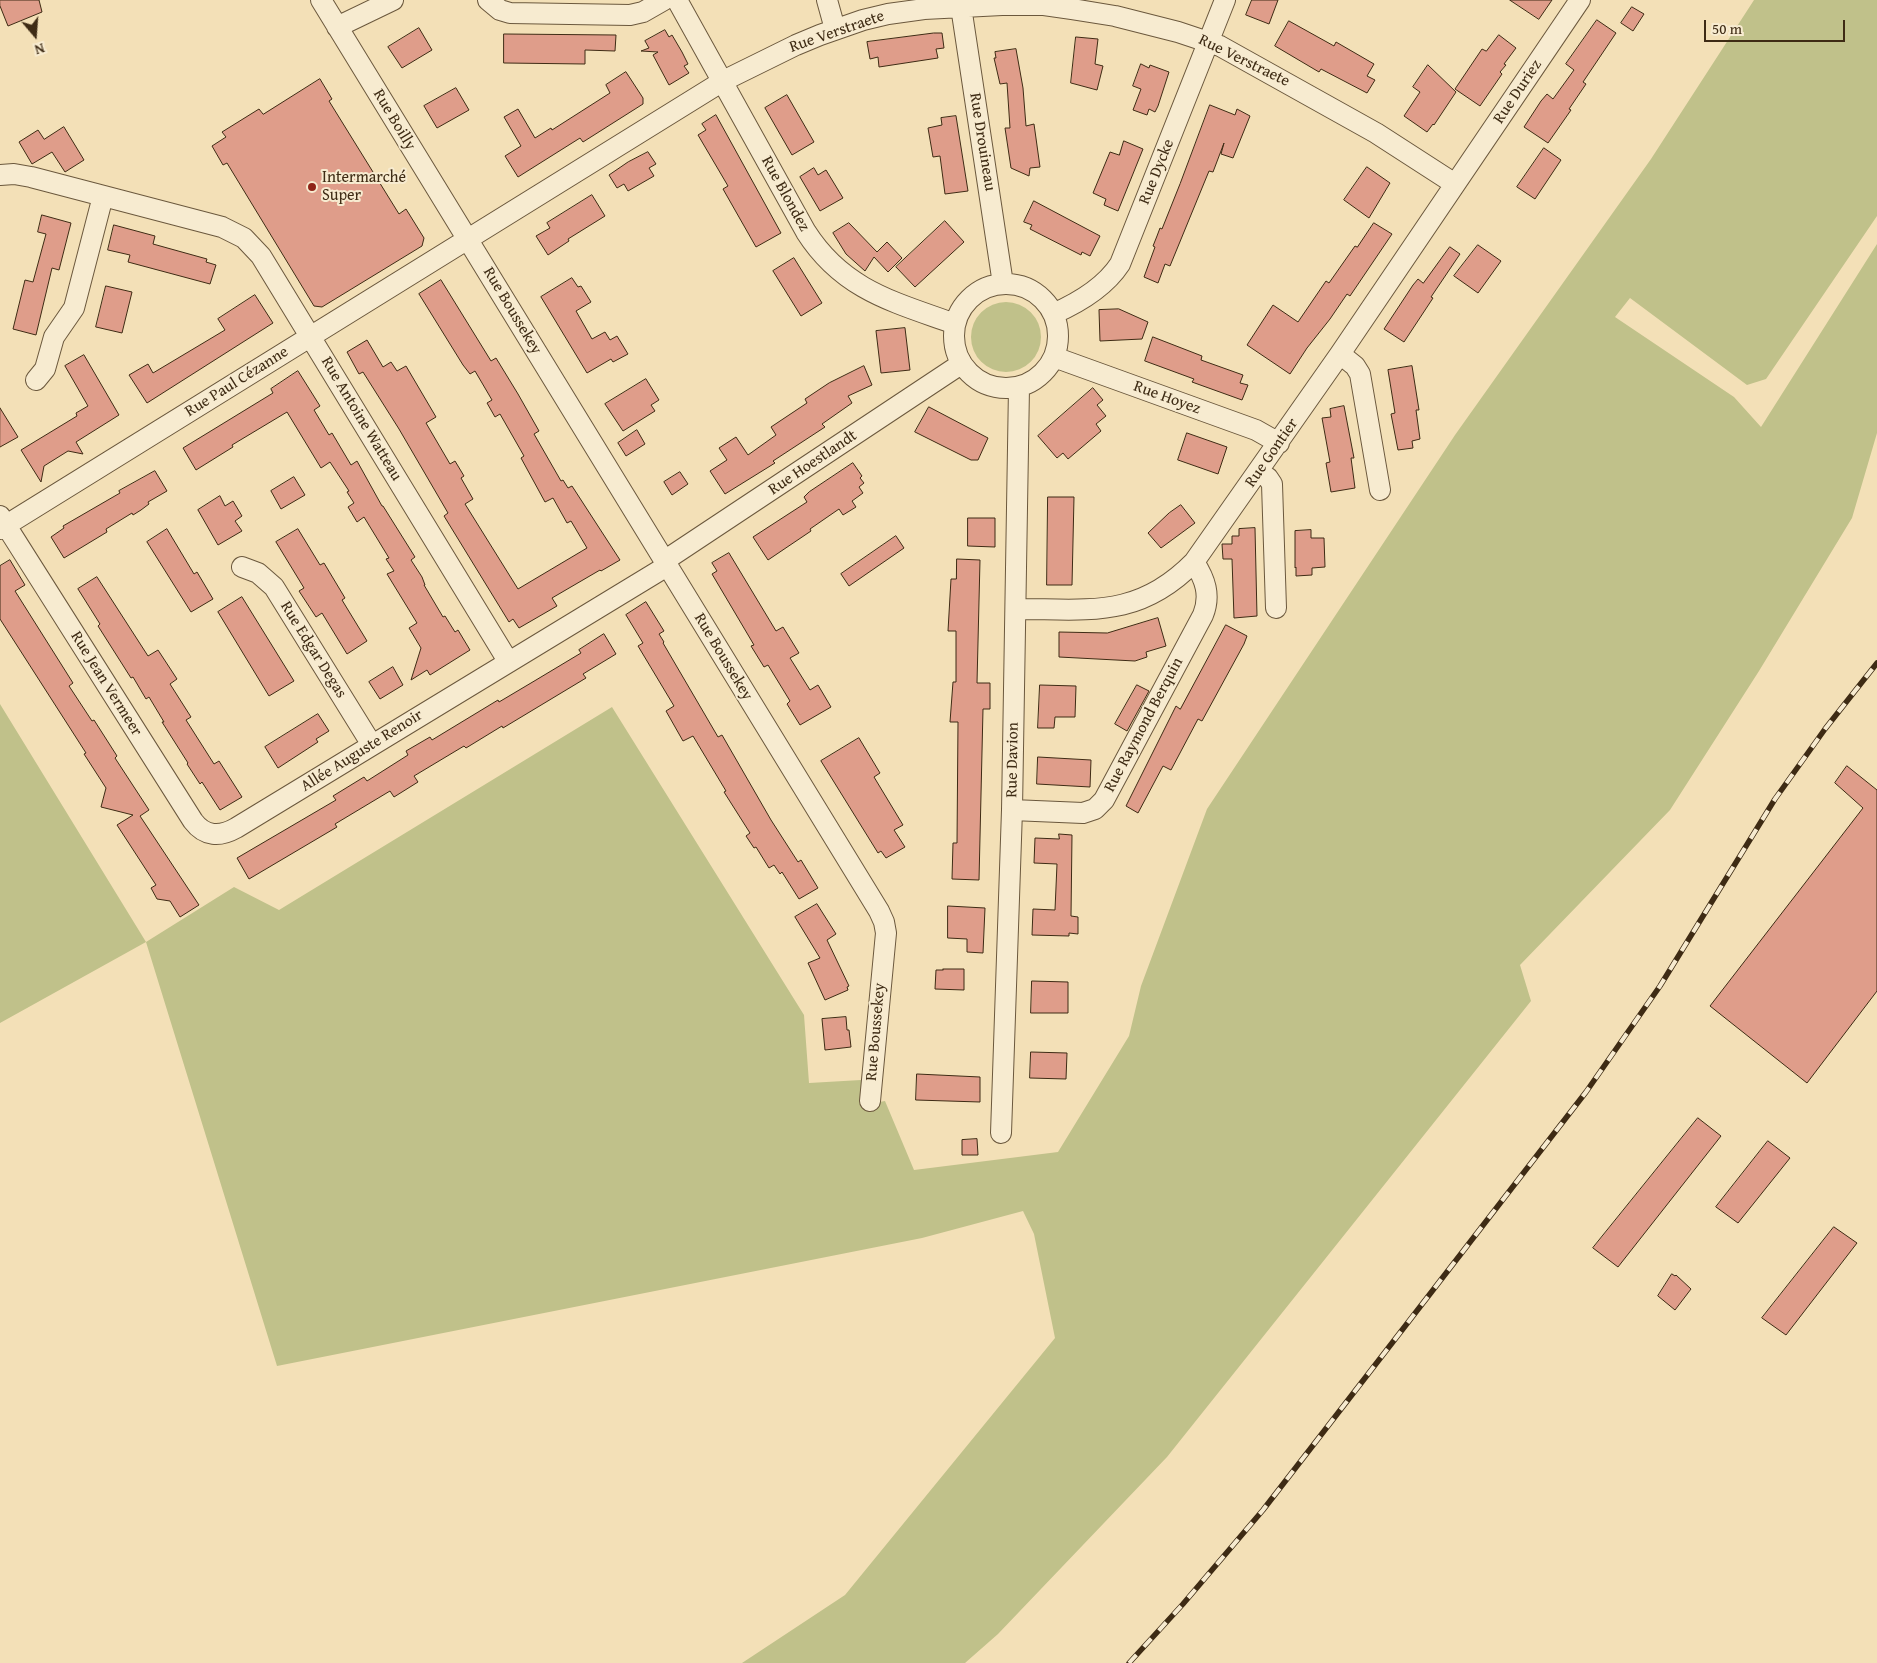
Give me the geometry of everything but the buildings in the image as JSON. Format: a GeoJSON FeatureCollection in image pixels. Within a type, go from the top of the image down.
{"type":"FeatureCollection","features":[{"type":"Feature","properties":{"kind":"street","name":"Rue Boilly"},"geometry":{"type":"LineString","coordinates":[[321,0],[468,240]]}},
{"type":"Feature","properties":{"kind":"street"},"geometry":{"type":"LineString","coordinates":[[337,27],[393,0]]}},
{"type":"Feature","properties":{"kind":"street"},"geometry":{"type":"LineString","coordinates":[[488,0],[498,8],[510,13],[623,15],[643,12],[664,0]]}},
{"type":"Feature","properties":{"kind":"street","name":"Rue Blondez"},"geometry":{"type":"LineString","coordinates":[[677,0],[806,232],[824,256],[843,274],[868,291],[955,324]]}},
{"type":"Feature","properties":{"kind":"street"},"geometry":{"type":"LineString","coordinates":[[827,0],[835,29]]}},
{"type":"Feature","properties":{"kind":"street","name":"Rue Dycke"},"geometry":{"type":"LineString","coordinates":[[1053,314],[1076,303],[1103,284],[1120,264],[1224,0]]}},
{"type":"Feature","properties":{"kind":"street","name":"Rue Duriez"},"geometry":{"type":"LineString","coordinates":[[1455,184],[1580,0]]}},
{"type":"Feature","properties":{"kind":"street","name":"Rue Verstraete"},"geometry":{"type":"LineString","coordinates":[[468,240],[723,81],[796,45],[863,20],[961,3],[1073,4],[1208,41],[1360,123],[1455,184]]}},
{"type":"Feature","properties":{"kind":"street","name":"Rue Drouineau"},"geometry":{"type":"LineString","coordinates":[[961,3],[1003,284]]}},
{"type":"Feature","properties":{"kind":"street","name":"Rue Antoine Watteau"},"geometry":{"type":"LineString","coordinates":[[0,175],[14,174],[32,177],[222,227],[244,238],[261,256],[311,336],[508,661]]}},
{"type":"Feature","properties":{"kind":"street","name":"Rue Gontier"},"geometry":{"type":"LineString","coordinates":[[1016,609],[1097,609],[1126,605],[1164,587],[1194,562],[1279,443],[1455,184]]}},
{"type":"Feature","properties":{"kind":"street"},"geometry":{"type":"LineString","coordinates":[[36,380],[45,369],[54,337],[74,308],[103,196]]}},
{"type":"Feature","properties":{"kind":"street","name":"Rue Paul Cézanne"},"geometry":{"type":"LineString","coordinates":[[2,523],[468,240]]}},
{"type":"Feature","properties":{"kind":"street","name":"Rue Boussekey"},"geometry":{"type":"LineString","coordinates":[[468,240],[884,922],[886,933],[870,1101]]}},
{"type":"Feature","properties":{"kind":"street"},"geometry":{"type":"LineString","coordinates":[[1003,284],[1018,285],[1033,291],[1044,301],[1053,314],[1058,338],[1054,357],[1040,376],[1032,382],[1019,387],[1005,389],[986,385],[970,375],[961,364],[954,345],[955,324],[960,310],[972,296],[989,286],[1003,284]]}},
{"type":"Feature","properties":{"kind":"street"},"geometry":{"type":"LineString","coordinates":[[1340,354],[1356,366],[1361,380],[1380,490]]}},
{"type":"Feature","properties":{"kind":"street","name":"Rue Hoyez"},"geometry":{"type":"LineString","coordinates":[[1054,357],[1256,430],[1279,443]]}},
{"type":"Feature","properties":{"kind":"street","name":"Rue Hoestlandt"},"geometry":{"type":"LineString","coordinates":[[666,563],[961,364]]}},
{"type":"Feature","properties":{"kind":"street","name":"Rue Davion"},"geometry":{"type":"LineString","coordinates":[[1002,1133],[1012,810],[1019,387]]}},
{"type":"Feature","properties":{"kind":"street"},"geometry":{"type":"LineString","coordinates":[[1258,472],[1268,478],[1272,484],[1276,608]]}},
{"type":"Feature","properties":{"kind":"street","name":"Rue Jean Vermeer"},"geometry":{"type":"LineString","coordinates":[[2,523],[193,822],[198,828],[214,835]]}},
{"type":"Feature","properties":{"kind":"street","name":"Rue Raymond Berquin"},"geometry":{"type":"LineString","coordinates":[[1012,810],[1083,813],[1095,809],[1102,803],[1203,615],[1206,604],[1206,587],[1202,574],[1194,562]]}},
{"type":"Feature","properties":{"kind":"street"},"geometry":{"type":"LineString","coordinates":[[508,661],[666,563]]}},
{"type":"Feature","properties":{"kind":"street","name":"Rue Edgar Degas"},"geometry":{"type":"LineString","coordinates":[[242,567],[258,573],[274,587],[372,745]]}},
{"type":"Feature","properties":{"kind":"street","name":"Allée Auguste Renoir"},"geometry":{"type":"LineString","coordinates":[[214,835],[226,833],[236,828],[508,661]]}},
{"type":"Feature","properties":{"kind":"green space"},"geometry":{"type":"Polygon","coordinates":[[[1754,0],[1877,0],[1877,216],[1766,379],[1747,385],[1630,298],[1615,317],[1734,397],[1761,427],[1877,244],[1877,433],[1852,518],[1759,671],[1670,810],[1520,965],[1531,1001],[1167,1457],[998,1634],[965,1663],[742,1663],[845,1595],[1055,1338],[1034,1234],[1023,1211],[922,1238],[277,1366],[146,942],[234,887],[279,910],[612,707],[804,1015],[809,1083],[861,1080],[868,1104],[885,1101],[914,1170],[1058,1152],[1129,1036],[1141,986],[1207,809],[1455,435],[1651,159],[1754,0]]]}},
{"type":"Feature","properties":{"kind":"green space"},"geometry":{"type":"Polygon","coordinates":[[[1013,302],[1026,308],[1035,317],[1039,323],[1041,337],[1039,351],[1031,362],[1020,370],[999,372],[992,370],[981,362],[973,351],[971,330],[973,323],[981,312],[992,304],[1013,302]]]}},
{"type":"Feature","properties":{"kind":"green space"},"geometry":{"type":"Polygon","coordinates":[[[0,704],[146,942],[0,1023],[0,704]]]}},
{"type":"Feature","properties":{"kind":"railway"},"geometry":{"type":"LineString","coordinates":[[1129,1663],[1183,1604],[1263,1510],[1586,1092],[1660,986],[1775,799],[1825,729],[1877,663]]}},
{"type":"Feature","properties":{"kind":"place","name":"Intermarché Super"},"geometry":{"type":"Point","coordinates":[312,187]}}]}
